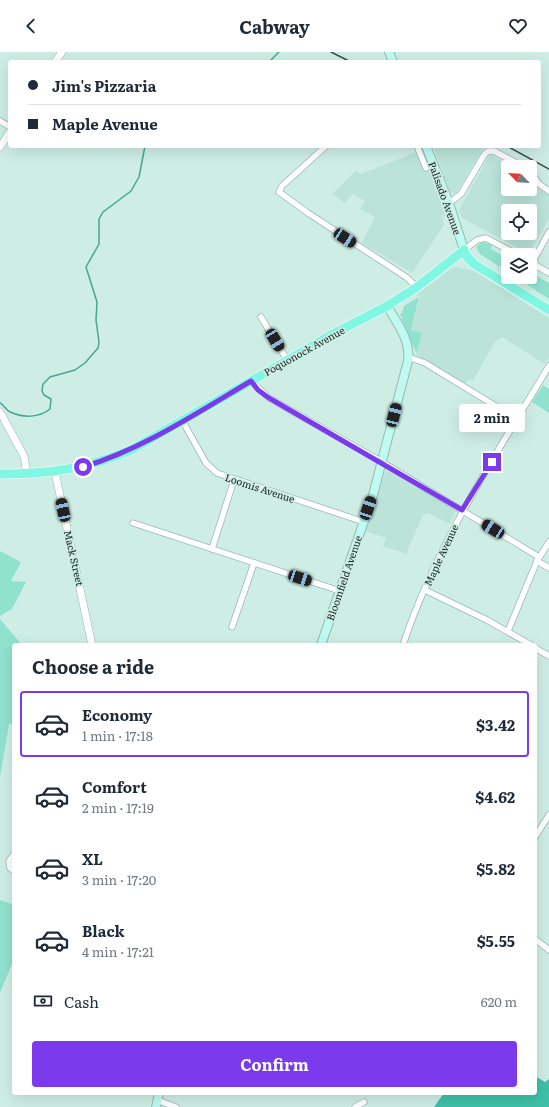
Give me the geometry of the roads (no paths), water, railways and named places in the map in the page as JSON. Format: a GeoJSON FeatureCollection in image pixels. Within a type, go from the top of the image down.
{"type":"FeatureCollection","features":[{"type":"Feature","properties":{"kind":"main road","name":"Palisado Avenue"},"geometry":{"type":"LineString","coordinates":[[427,148],[449,203],[464,250]]}},
{"type":"Feature","properties":{"kind":"main road","name":"Poquonock Avenue"},"geometry":{"type":"LineString","coordinates":[[0,474],[55,472],[83,467],[107,460],[131,450],[287,360],[387,306],[417,287],[464,250]]}},
{"type":"Feature","properties":{"kind":"main road"},"geometry":{"type":"LineString","coordinates":[[464,250],[468,259],[476,266],[549,310]]}},
{"type":"Feature","properties":{"kind":"main road","name":"Bloomfield Avenue"},"geometry":{"type":"LineString","coordinates":[[322,643],[364,522],[382,462],[408,357],[405,337],[387,306]]}},
{"type":"Feature","properties":{"kind":"street"},"geometry":{"type":"LineString","coordinates":[[0,147],[8,135]]}},
{"type":"Feature","properties":{"kind":"street"},"geometry":{"type":"LineString","coordinates":[[324,148],[282,186],[279,192],[308,213],[389,266],[417,287]]}},
{"type":"Feature","properties":{"kind":"street"},"geometry":{"type":"LineString","coordinates":[[419,148],[426,168]]}},
{"type":"Feature","properties":{"kind":"street"},"geometry":{"type":"LineString","coordinates":[[449,203],[461,194],[484,155],[488,151],[494,151],[511,160]]}},
{"type":"Feature","properties":{"kind":"street"},"geometry":{"type":"LineString","coordinates":[[537,182],[549,191]]}},
{"type":"Feature","properties":{"kind":"street"},"geometry":{"type":"LineString","coordinates":[[537,253],[549,232]]}},
{"type":"Feature","properties":{"kind":"street"},"geometry":{"type":"LineString","coordinates":[[464,250],[477,240],[486,238],[505,248]]}},
{"type":"Feature","properties":{"kind":"street"},"geometry":{"type":"LineString","coordinates":[[537,266],[549,273]]}},
{"type":"Feature","properties":{"kind":"street"},"geometry":{"type":"LineString","coordinates":[[261,317],[287,360]]}},
{"type":"Feature","properties":{"kind":"street"},"geometry":{"type":"LineString","coordinates":[[408,357],[426,363],[518,419]]}},
{"type":"Feature","properties":{"kind":"street","name":"Maple Avenue"},"geometry":{"type":"LineString","coordinates":[[404,643],[425,590],[462,510],[549,366]]}},
{"type":"Feature","properties":{"kind":"street"},"geometry":{"type":"LineString","coordinates":[[251,381],[258,390],[269,398],[382,462],[462,510],[538,559],[549,568]]}},
{"type":"Feature","properties":{"kind":"street"},"geometry":{"type":"LineString","coordinates":[[0,412],[24,456],[27,474]]}},
{"type":"Feature","properties":{"kind":"street","name":"Loomis Avenue"},"geometry":{"type":"LineString","coordinates":[[182,420],[206,463],[217,473],[234,480],[364,522]]}},
{"type":"Feature","properties":{"kind":"street","name":"Mack Street"},"geometry":{"type":"LineString","coordinates":[[55,472],[92,643]]}},
{"type":"Feature","properties":{"kind":"street"},"geometry":{"type":"LineString","coordinates":[[212,549],[234,480]]}},
{"type":"Feature","properties":{"kind":"street"},"geometry":{"type":"LineString","coordinates":[[133,523],[340,591]]}},
{"type":"Feature","properties":{"kind":"street"},"geometry":{"type":"LineString","coordinates":[[508,631],[538,559],[549,542]]}},
{"type":"Feature","properties":{"kind":"street"},"geometry":{"type":"LineString","coordinates":[[232,627],[254,563]]}},
{"type":"Feature","properties":{"kind":"street"},"geometry":{"type":"LineString","coordinates":[[425,590],[508,631],[526,643]]}},
{"type":"Feature","properties":{"kind":"street"},"geometry":{"type":"LineString","coordinates":[[537,650],[549,656]]}},
{"type":"Feature","properties":{"kind":"street"},"geometry":{"type":"LineString","coordinates":[[537,834],[549,815]]}},
{"type":"Feature","properties":{"kind":"street"},"geometry":{"type":"LineString","coordinates":[[12,857],[9,861],[10,868],[12,870]]}},
{"type":"Feature","properties":{"kind":"street"},"geometry":{"type":"LineString","coordinates":[[537,941],[549,950]]}},
{"type":"Feature","properties":{"kind":"street"},"geometry":{"type":"LineString","coordinates":[[157,1100],[176,1107]]}},
{"type":"Feature","properties":{"kind":"street"},"geometry":{"type":"LineString","coordinates":[[355,1107],[364,1102]]}},
{"type":"Feature","properties":{"kind":"waterway"},"geometry":{"type":"LineString","coordinates":[[271,60],[279,52]]}},
{"type":"Feature","properties":{"kind":"waterway"},"geometry":{"type":"LineString","coordinates":[[0,403],[10,412],[25,416],[46,412],[50,409],[51,399],[44,395],[42,391],[43,384],[50,377],[75,370],[85,363],[98,348],[99,342],[96,320],[97,302],[86,267],[99,244],[99,219],[103,212],[131,191],[139,177],[145,148]]}},
{"type":"Feature","properties":{"kind":"railway"},"geometry":{"type":"LineString","coordinates":[[331,52],[347,60]]}},
{"type":"Feature","properties":{"kind":"railway"},"geometry":{"type":"LineString","coordinates":[[511,148],[549,169]]}}]}
